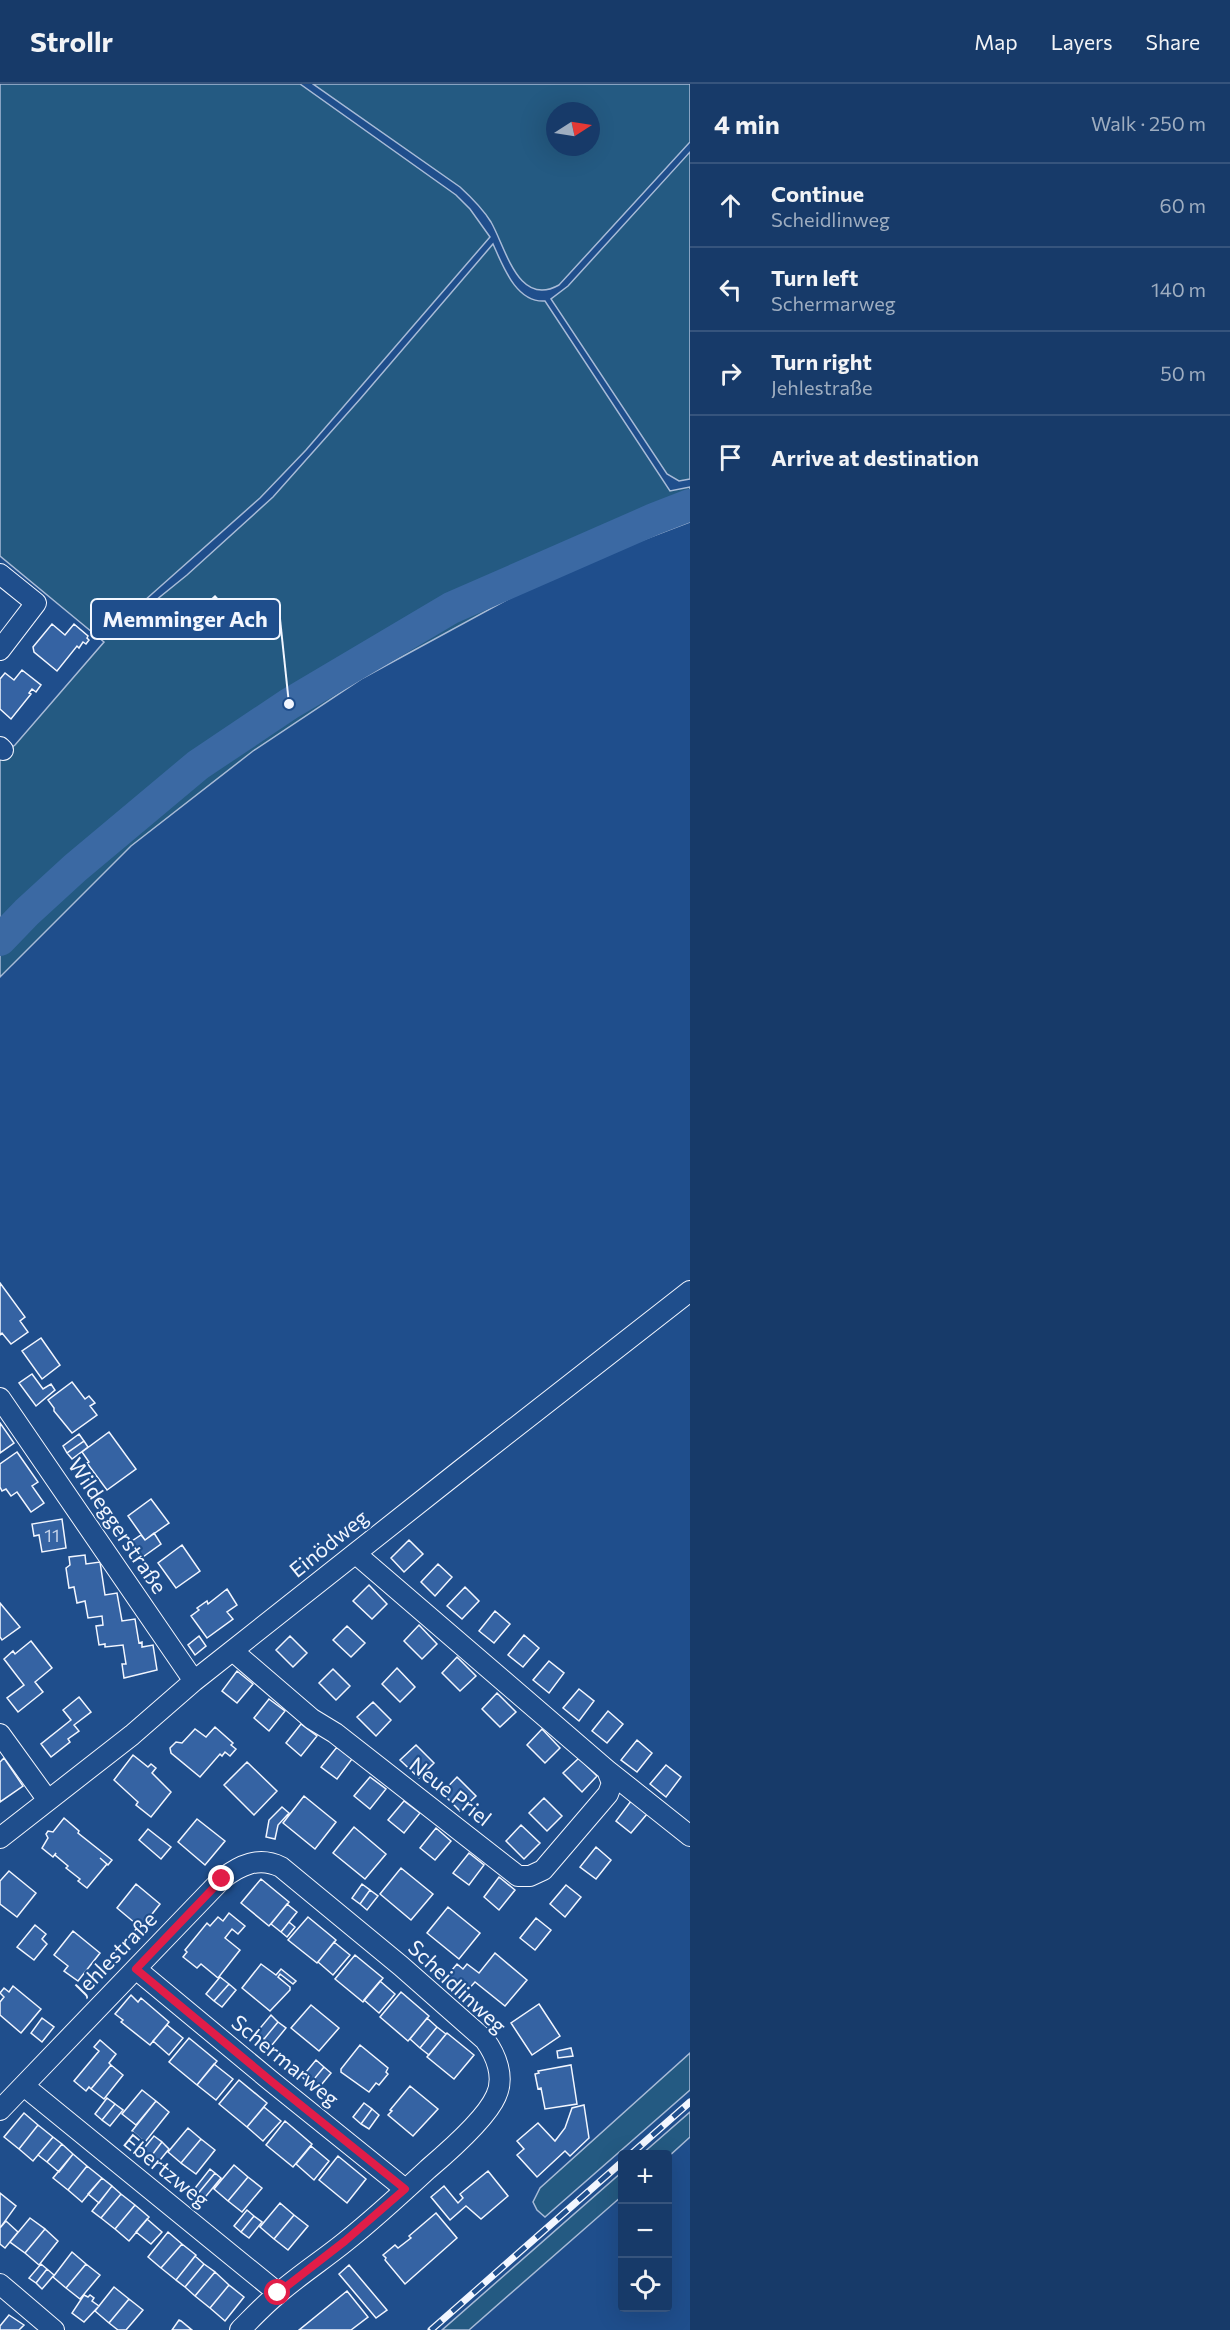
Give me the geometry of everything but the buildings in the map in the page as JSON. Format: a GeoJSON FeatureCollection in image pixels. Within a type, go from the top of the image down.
{"type":"FeatureCollection","features":[{"type":"Feature","properties":{"kind":"street"},"geometry":{"type":"LineString","coordinates":[[0,574],[36,603],[0,650]]}},
{"type":"Feature","properties":{"kind":"street","name":"Einödweg"},"geometry":{"type":"LineString","coordinates":[[0,1838],[47,1799],[132,1735],[194,1681],[234,1652],[690,1291]]}},
{"type":"Feature","properties":{"kind":"street","name":"Wildeggerstraße"},"geometry":{"type":"LineString","coordinates":[[0,1398],[194,1681]]}},
{"type":"Feature","properties":{"kind":"street"},"geometry":{"type":"LineString","coordinates":[[356,1554],[607,1770],[690,1836]]}},
{"type":"Feature","properties":{"kind":"street","name":"Neue Priel"},"geometry":{"type":"LineString","coordinates":[[234,1652],[312,1719],[335,1733],[518,1876],[530,1876],[543,1870],[608,1794],[612,1783],[607,1770]]}},
{"type":"Feature","properties":{"kind":"street"},"geometry":{"type":"LineString","coordinates":[[0,1734],[47,1799]]}},
{"type":"Feature","properties":{"kind":"street","name":"Jehlestraße"},"geometry":{"type":"LineString","coordinates":[[0,2110],[222,1879],[248,1863],[272,1862],[281,1867]]}},
{"type":"Feature","properties":{"kind":"street","name":"Scheidlinweg"},"geometry":{"type":"LineString","coordinates":[[240,2330],[278,2293],[345,2241],[456,2144],[496,2097],[499,2076],[492,2050],[485,2040],[401,1966],[281,1867]]}},
{"type":"Feature","properties":{"kind":"street","name":"Schermarweg"},"geometry":{"type":"LineString","coordinates":[[136,1969],[405,2189]]}},
{"type":"Feature","properties":{"kind":"street","name":"Ebertzweg"},"geometry":{"type":"LineString","coordinates":[[24,2086],[278,2293]]}},
{"type":"Feature","properties":{"kind":"street"},"geometry":{"type":"LineString","coordinates":[[0,2284],[54,2330]]}},
{"type":"Feature","properties":{"kind":"shaded area"},"geometry":{"type":"Polygon","coordinates":[[[0,84],[300,84],[456,195],[470,209],[490,237],[306,450],[260,498],[144,601],[156,600],[273,497],[493,244],[506,272],[518,290],[535,300],[545,301],[670,491],[690,487],[690,522],[632,544],[512,597],[363,678],[253,751],[131,846],[0,977],[0,756],[15,745],[104,642],[0,556],[0,84]]]}},
{"type":"Feature","properties":{"kind":"shaded area"},"geometry":{"type":"Polygon","coordinates":[[[313,84],[690,84],[690,142],[559,285],[545,290],[533,289],[523,282],[508,259],[491,222],[460,187],[313,84]]]}},
{"type":"Feature","properties":{"kind":"shaded area"},"geometry":{"type":"Polygon","coordinates":[[[690,152],[690,479],[679,481],[667,474],[551,299],[568,286],[690,152]]]}},
{"type":"Feature","properties":{"kind":"shaded area"},"geometry":{"type":"Polygon","coordinates":[[[690,2053],[690,2090],[621,2150],[618,2150],[618,2153],[545,2217],[537,2210],[533,2202],[540,2188],[690,2053]]]}},
{"type":"Feature","properties":{"kind":"shaded area"},"geometry":{"type":"Polygon","coordinates":[[[690,2112],[690,2137],[672,2153],[672,2150],[647,2150],[690,2112]]]}},
{"type":"Feature","properties":{"kind":"shaded area"},"geometry":{"type":"Polygon","coordinates":[[[618,2176],[618,2200],[469,2330],[442,2330],[618,2176]]]}},
{"type":"Feature","properties":{"kind":"waterway"},"geometry":{"type":"LineString","coordinates":[[0,940],[75,868],[198,765],[289,704],[451,608],[690,505]]}},
{"type":"Feature","properties":{"kind":"railway"},"geometry":{"type":"LineString","coordinates":[[636,2150],[690,2102]]}},
{"type":"Feature","properties":{"kind":"railway"},"geometry":{"type":"LineString","coordinates":[[431,2330],[618,2166]]}},
{"type":"Feature","properties":{"kind":"place","name":"Memminger Ach"},"geometry":{"type":"Point","coordinates":[289,704]}},
{"type":"Feature","properties":{"kind":"route"},"geometry":{"type":"LineString","coordinates":[[222,1879],[136,1969],[405,2189],[345,2241],[278,2293]]}}]}
